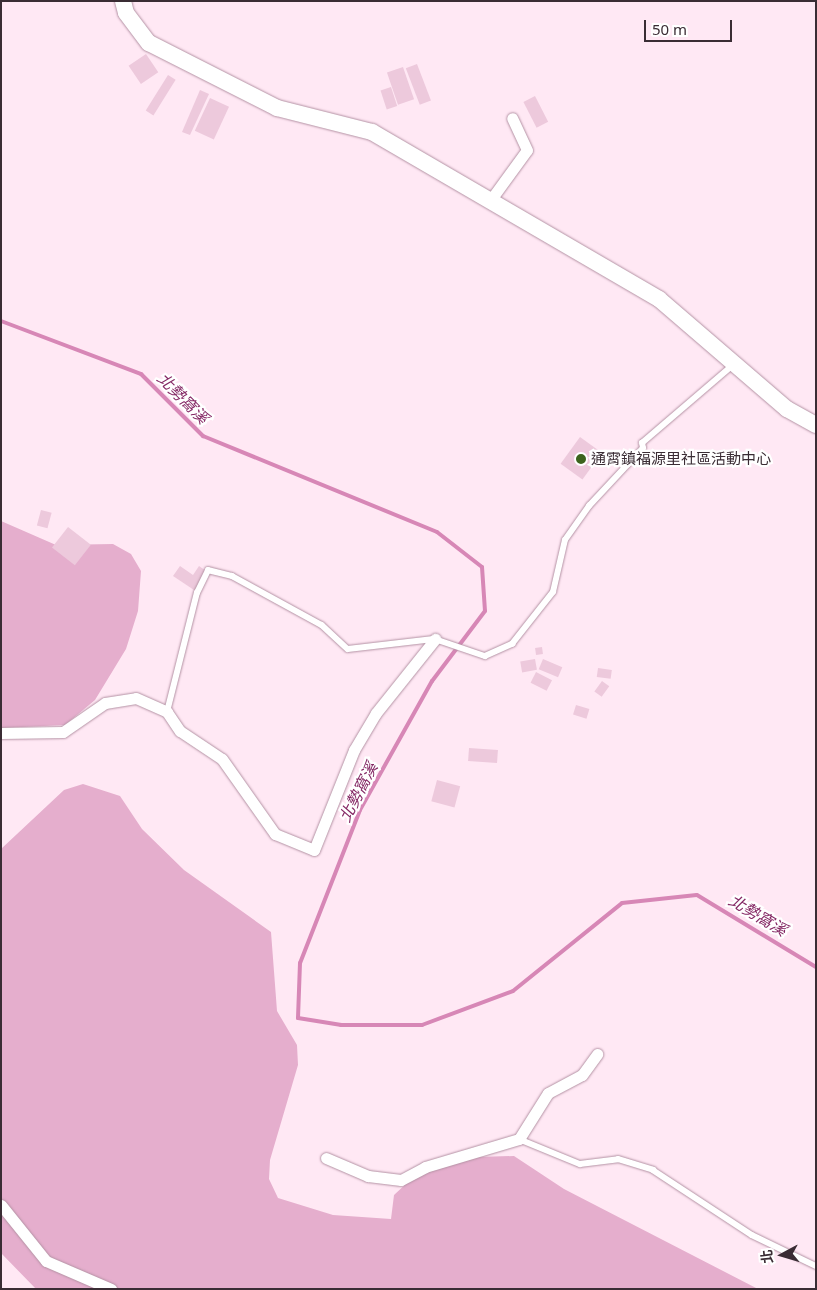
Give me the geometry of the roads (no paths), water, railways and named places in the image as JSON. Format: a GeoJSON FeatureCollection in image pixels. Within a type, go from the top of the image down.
{"type":"FeatureCollection","features":[{"type":"Feature","properties":{"kind":"street"},"geometry":{"type":"LineString","coordinates":[[123,1],[126,13],[149,43],[277,108],[372,132],[492,198],[659,299],[787,409],[816,425]]}},
{"type":"Feature","properties":{"kind":"street"},"geometry":{"type":"LineString","coordinates":[[492,198],[527,150],[512,118]]}},
{"type":"Feature","properties":{"kind":"street"},"geometry":{"type":"LineString","coordinates":[[1,733],[63,732],[105,703],[136,698],[167,712],[180,731],[222,759],[274,834],[314,850],[354,750],[376,714],[435,639]]}},
{"type":"Feature","properties":{"kind":"street"},"geometry":{"type":"LineString","coordinates":[[326,1158],[368,1176],[401,1180],[426,1167],[518,1140],[548,1093],[582,1075],[597,1054]]}},
{"type":"Feature","properties":{"kind":"street"},"geometry":{"type":"LineString","coordinates":[[1,1205],[46,1261],[111,1289]]}},
{"type":"Feature","properties":{"kind":"lane"},"geometry":{"type":"LineString","coordinates":[[167,712],[197,593],[208,570],[232,576],[322,625],[348,649],[435,639],[452,643],[484,656],[512,644],[553,592],[565,540],[589,506],[643,448],[642,443],[734,364]]}},
{"type":"Feature","properties":{"kind":"lane"},"geometry":{"type":"LineString","coordinates":[[518,1140],[580,1164],[618,1159],[653,1170],[752,1235],[816,1266]]}},
{"type":"Feature","properties":{"kind":"waterway","name":"北勢窩溪"},"geometry":{"type":"LineString","coordinates":[[1,321],[141,374],[203,436],[437,532],[482,567],[485,611],[432,681],[360,810],[300,963],[298,1018],[341,1025],[422,1025],[513,991],[622,903],[697,895],[816,967]]}},
{"type":"Feature","properties":{"kind":"place","name":"通霄鎮福源里社區活動中心"},"geometry":{"type":"Point","coordinates":[581,459]}}]}
